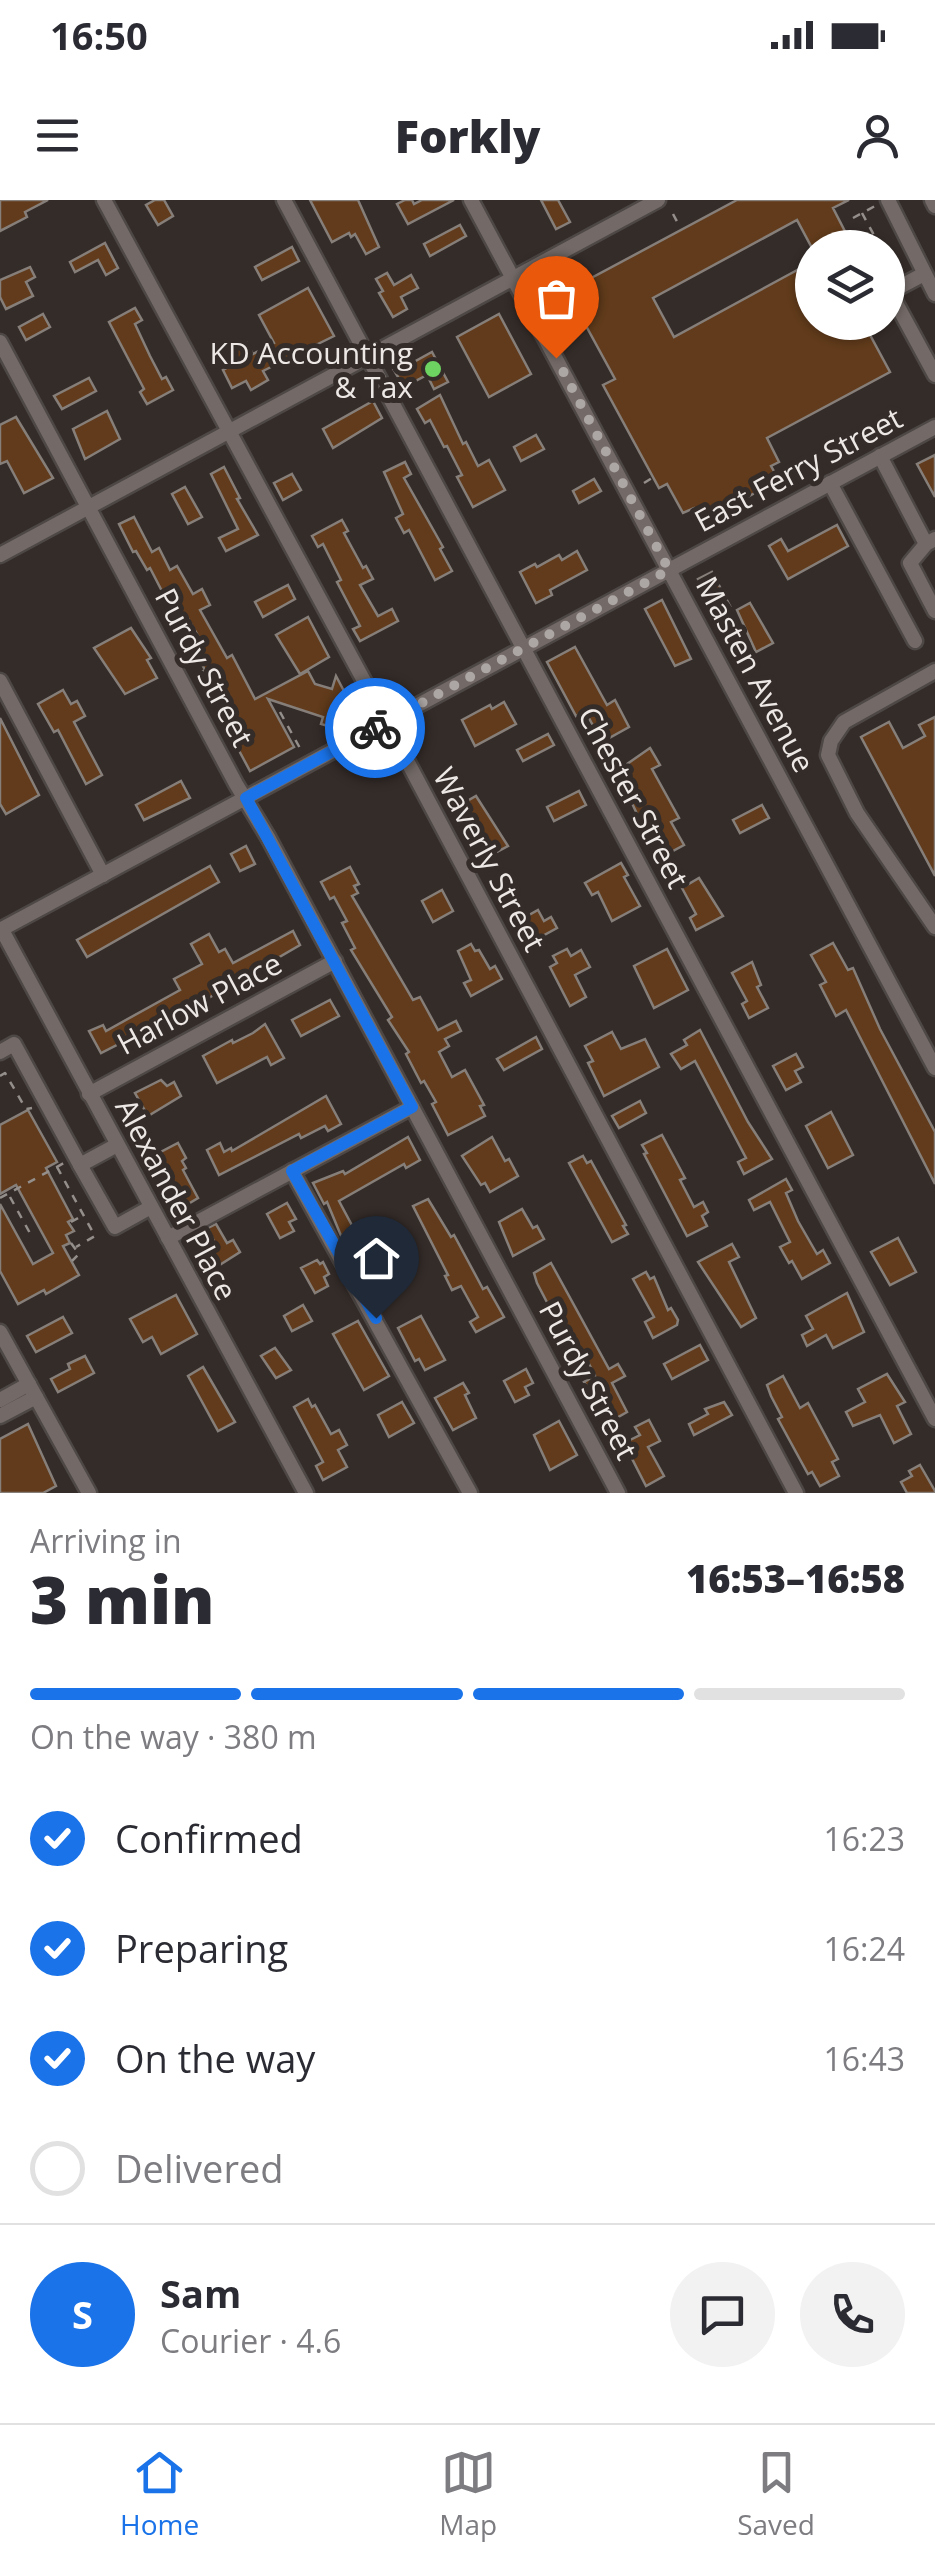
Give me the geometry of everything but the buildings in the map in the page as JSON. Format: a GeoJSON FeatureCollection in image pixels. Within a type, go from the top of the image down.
{"type":"FeatureCollection","features":[{"type":"Feature","properties":{"kind":"street","name":"Waverly Street"},"geometry":{"type":"LineString","coordinates":[[104,200],[796,1493]]}},
{"type":"Feature","properties":{"kind":"street","name":"Chester Street"},"geometry":{"type":"LineString","coordinates":[[284,200],[935,1420]]}},
{"type":"Feature","properties":{"kind":"street","name":"Masten Avenue"},"geometry":{"type":"LineString","coordinates":[[471,200],[935,1068]]}},
{"type":"Feature","properties":{"kind":"street"},"geometry":{"type":"LineString","coordinates":[[0,555],[658,200]]}},
{"type":"Feature","properties":{"kind":"street"},"geometry":{"type":"LineString","coordinates":[[888,200],[935,294]]}},
{"type":"Feature","properties":{"kind":"street"},"geometry":{"type":"LineString","coordinates":[[924,274],[890,292],[935,375]]}},
{"type":"Feature","properties":{"kind":"street","name":"Purdy Street"},"geometry":{"type":"LineString","coordinates":[[0,342],[615,1489]]}},
{"type":"Feature","properties":{"kind":"street","name":"East Ferry Street"},"geometry":{"type":"LineString","coordinates":[[1,930],[935,426]]}},
{"type":"Feature","properties":{"kind":"street"},"geometry":{"type":"LineString","coordinates":[[880,456],[930,541],[910,563],[935,611]]}},
{"type":"Feature","properties":{"kind":"street"},"geometry":{"type":"LineString","coordinates":[[830,483],[915,641]]}},
{"type":"Feature","properties":{"kind":"street"},"geometry":{"type":"LineString","coordinates":[[935,671],[844,722],[830,741],[828,755],[857,813],[935,928]]}},
{"type":"Feature","properties":{"kind":"street"},"geometry":{"type":"LineString","coordinates":[[0,681],[103,875]]}},
{"type":"Feature","properties":{"kind":"street","name":"Alexander Place"},"geometry":{"type":"LineString","coordinates":[[1,930],[306,1493]]}},
{"type":"Feature","properties":{"kind":"street","name":"Harlow Place"},"geometry":{"type":"LineString","coordinates":[[89,1094],[334,961]]}},
{"type":"Feature","properties":{"kind":"street"},"geometry":{"type":"LineString","coordinates":[[0,1052],[14,1044],[73,1163],[115,1227],[151,1207]]}},
{"type":"Feature","properties":{"kind":"street"},"geometry":{"type":"LineString","coordinates":[[168,1238],[412,1107]]}},
{"type":"Feature","properties":{"kind":"street"},"geometry":{"type":"LineString","coordinates":[[73,1163],[117,1144]]}},
{"type":"Feature","properties":{"kind":"street"},"geometry":{"type":"LineString","coordinates":[[292,1171],[470,1493]]}},
{"type":"Feature","properties":{"kind":"street"},"geometry":{"type":"LineString","coordinates":[[0,1332],[90,1493]]}},
{"type":"Feature","properties":{"kind":"street"},"geometry":{"type":"LineString","coordinates":[[0,1400],[32,1390]]}},
{"type":"Feature","properties":{"kind":"street"},"geometry":{"type":"LineString","coordinates":[[0,1416],[32,1390]]}},
{"type":"Feature","properties":{"kind":"street"},"geometry":{"type":"LineString","coordinates":[[596,1493],[615,1489]]}},
{"type":"Feature","properties":{"kind":"path"},"geometry":{"type":"LineString","coordinates":[[853,218],[876,206],[877,200]]}},
{"type":"Feature","properties":{"kind":"path"},"geometry":{"type":"LineString","coordinates":[[862,213],[871,230]]}},
{"type":"Feature","properties":{"kind":"path"},"geometry":{"type":"LineString","coordinates":[[673,214],[680,227]]}},
{"type":"Feature","properties":{"kind":"path"},"geometry":{"type":"LineString","coordinates":[[578,265],[584,278]]}},
{"type":"Feature","properties":{"kind":"path"},"geometry":{"type":"LineString","coordinates":[[644,483],[652,478]]}},
{"type":"Feature","properties":{"kind":"path"},"geometry":{"type":"LineString","coordinates":[[343,702],[354,696]]}},
{"type":"Feature","properties":{"kind":"path"},"geometry":{"type":"LineString","coordinates":[[340,711],[348,725]]}},
{"type":"Feature","properties":{"kind":"path"},"geometry":{"type":"LineString","coordinates":[[280,712],[301,750]]}},
{"type":"Feature","properties":{"kind":"path"},"geometry":{"type":"LineString","coordinates":[[0,1076],[5,1074],[26,1109],[33,1108]]}},
{"type":"Feature","properties":{"kind":"path"},"geometry":{"type":"LineString","coordinates":[[0,1198],[57,1167],[73,1163]]}},
{"type":"Feature","properties":{"kind":"path"},"geometry":{"type":"LineString","coordinates":[[57,1167],[96,1236],[76,1247]]}},
{"type":"Feature","properties":{"kind":"path"},"geometry":{"type":"LineString","coordinates":[[8,1194],[31,1235]]}},
{"type":"Feature","properties":{"kind":"path"},"geometry":{"type":"LineString","coordinates":[[71,1222],[84,1215]]}},
{"type":"Feature","properties":{"kind":"path"},"geometry":{"type":"LineString","coordinates":[[71,1242],[79,1256],[72,1261]]}},
{"type":"Feature","properties":{"kind":"way so far"},"geometry":{"type":"LineString","coordinates":[[375,728],[669,570],[556,358]]}},
{"type":"Feature","properties":{"kind":"place","name":"KD Accounting & Tax"},"geometry":{"type":"Point","coordinates":[433,369]}},
{"type":"Feature","properties":{"kind":"route"},"geometry":{"type":"LineString","coordinates":[[375,728],[246,798],[412,1107],[292,1171],[376,1318]]}}]}
